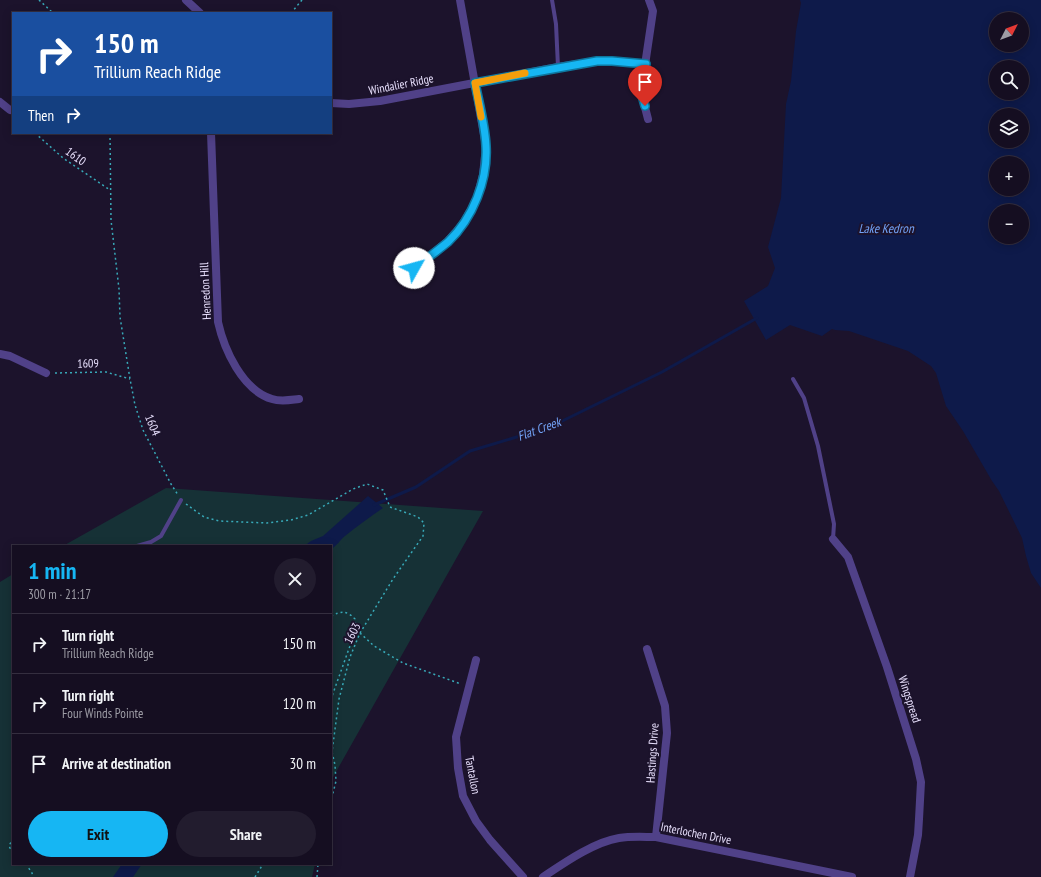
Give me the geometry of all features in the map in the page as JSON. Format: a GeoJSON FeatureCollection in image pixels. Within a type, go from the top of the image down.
{"type":"FeatureCollection","features":[{"type":"Feature","properties":{"kind":"street"},"geometry":{"type":"LineString","coordinates":[[186,0],[199,12]]}},
{"type":"Feature","properties":{"kind":"street"},"geometry":{"type":"LineString","coordinates":[[414,268],[454,236],[470,213],[481,187],[486,146],[460,0]]}},
{"type":"Feature","properties":{"kind":"street"},"geometry":{"type":"LineString","coordinates":[[648,119],[641,92],[653,11],[649,0]]}},
{"type":"Feature","properties":{"kind":"street","name":"Windalier Ridge"},"geometry":{"type":"LineString","coordinates":[[332,103],[363,104],[597,61],[646,64]]}},
{"type":"Feature","properties":{"kind":"street"},"geometry":{"type":"LineString","coordinates":[[0,102],[10,110]]}},
{"type":"Feature","properties":{"kind":"street","name":"Henredon Hill"},"geometry":{"type":"LineString","coordinates":[[212,134],[218,322],[222,339],[236,366],[245,379],[255,389],[272,399],[283,401],[300,399]]}},
{"type":"Feature","properties":{"kind":"street"},"geometry":{"type":"LineString","coordinates":[[0,354],[10,356],[46,373]]}},
{"type":"Feature","properties":{"kind":"street","name":"Wingspread"},"geometry":{"type":"LineString","coordinates":[[833,539],[848,557],[889,674],[916,759],[921,782],[920,812],[918,835],[910,877]]}},
{"type":"Feature","properties":{"kind":"street","name":"Hastings Drive"},"geometry":{"type":"LineString","coordinates":[[647,649],[664,706],[667,733],[656,837]]}},
{"type":"Feature","properties":{"kind":"street","name":"Tantallon"},"geometry":{"type":"LineString","coordinates":[[476,660],[468,686],[456,737],[458,768],[463,796],[476,821],[490,840],[523,877]]}},
{"type":"Feature","properties":{"kind":"street","name":"Interlochen Drive"},"geometry":{"type":"LineString","coordinates":[[543,877],[604,842],[631,836],[656,837],[852,877]]}},
{"type":"Feature","properties":{"kind":"lane"},"geometry":{"type":"LineString","coordinates":[[552,0],[556,24],[558,67]]}},
{"type":"Feature","properties":{"kind":"lane"},"geometry":{"type":"LineString","coordinates":[[793,379],[804,398],[818,446],[834,524],[833,539]]}},
{"type":"Feature","properties":{"kind":"lane"},"geometry":{"type":"LineString","coordinates":[[140,545],[151,542],[161,536],[181,500]]}},
{"type":"Feature","properties":{"kind":"path"},"geometry":{"type":"LineString","coordinates":[[39,0],[52,12]]}},
{"type":"Feature","properties":{"kind":"path"},"geometry":{"type":"LineString","coordinates":[[292,12],[302,0]]}},
{"type":"Feature","properties":{"kind":"path","name":"1610"},"geometry":{"type":"LineString","coordinates":[[36,134],[63,158],[110,190]]}},
{"type":"Feature","properties":{"kind":"path","name":"1604"},"geometry":{"type":"LineString","coordinates":[[110,134],[110,190],[113,244],[119,289],[120,317],[135,405],[143,430],[170,484],[181,500],[204,517],[219,521],[267,522],[291,520],[308,515],[353,489],[367,484],[383,490],[390,507]]}},
{"type":"Feature","properties":{"kind":"path","name":"1609"},"geometry":{"type":"LineString","coordinates":[[46,373],[106,372],[130,379]]}},
{"type":"Feature","properties":{"kind":"path","name":"1603"},"geometry":{"type":"LineString","coordinates":[[332,797],[336,781],[332,752],[339,699],[350,657],[360,633],[393,579],[423,536],[424,523],[418,517],[390,507]]}},
{"type":"Feature","properties":{"kind":"path"},"geometry":{"type":"LineString","coordinates":[[332,616],[340,612],[349,613],[355,619],[356,629],[332,696]]}},
{"type":"Feature","properties":{"kind":"path"},"geometry":{"type":"LineString","coordinates":[[360,633],[374,646],[403,663],[468,686]]}},
{"type":"Feature","properties":{"kind":"path"},"geometry":{"type":"LineString","coordinates":[[12,840],[9,846],[12,852]]}},
{"type":"Feature","properties":{"kind":"path"},"geometry":{"type":"LineString","coordinates":[[27,865],[33,877]]}},
{"type":"Feature","properties":{"kind":"path"},"geometry":{"type":"LineString","coordinates":[[255,877],[262,865]]}},
{"type":"Feature","properties":{"kind":"path"},"geometry":{"type":"LineString","coordinates":[[317,877],[318,865]]}},
{"type":"Feature","properties":{"kind":"green space"},"geometry":{"type":"Polygon","coordinates":[[[166,488],[483,511],[332,779],[332,545],[65,545],[166,488]]]}},
{"type":"Feature","properties":{"kind":"green space"},"geometry":{"type":"Polygon","coordinates":[[[12,575],[12,865],[315,865],[312,877],[0,877],[0,582],[12,575]]]}},
{"type":"Feature","properties":{"kind":"water","name":"Lake Kedron"},"geometry":{"type":"Polygon","coordinates":[[[800,0],[1041,0],[1041,588],[1031,573],[1022,538],[999,491],[946,406],[936,373],[931,366],[908,351],[849,331],[832,329],[822,336],[790,325],[766,340],[744,301],[768,286],[775,268],[768,247],[781,198],[786,104],[791,81],[796,31],[801,3],[800,0]]]}},
{"type":"Feature","properties":{"kind":"water"},"geometry":{"type":"Polygon","coordinates":[[[368,496],[383,508],[350,532],[332,548],[332,545],[305,545],[323,536],[368,496]]]}},
{"type":"Feature","properties":{"kind":"water"},"geometry":{"type":"Polygon","coordinates":[[[121,865],[141,865],[133,877],[113,877],[121,865]]]}},
{"type":"Feature","properties":{"kind":"waterway","name":"Flat Creek"},"geometry":{"type":"LineString","coordinates":[[374,505],[416,487],[470,451],[550,427],[662,372],[757,318]]}},
{"type":"Feature","properties":{"kind":"slow traffic"},"geometry":{"type":"LineString","coordinates":[[481,117],[475,83],[525,73]]}},
{"type":"Feature","properties":{"kind":"route"},"geometry":{"type":"LineString","coordinates":[[414,268],[454,236],[470,213],[481,187],[486,146],[475,83],[512,75],[597,61],[646,64],[641,92],[645,106]]}}]}
